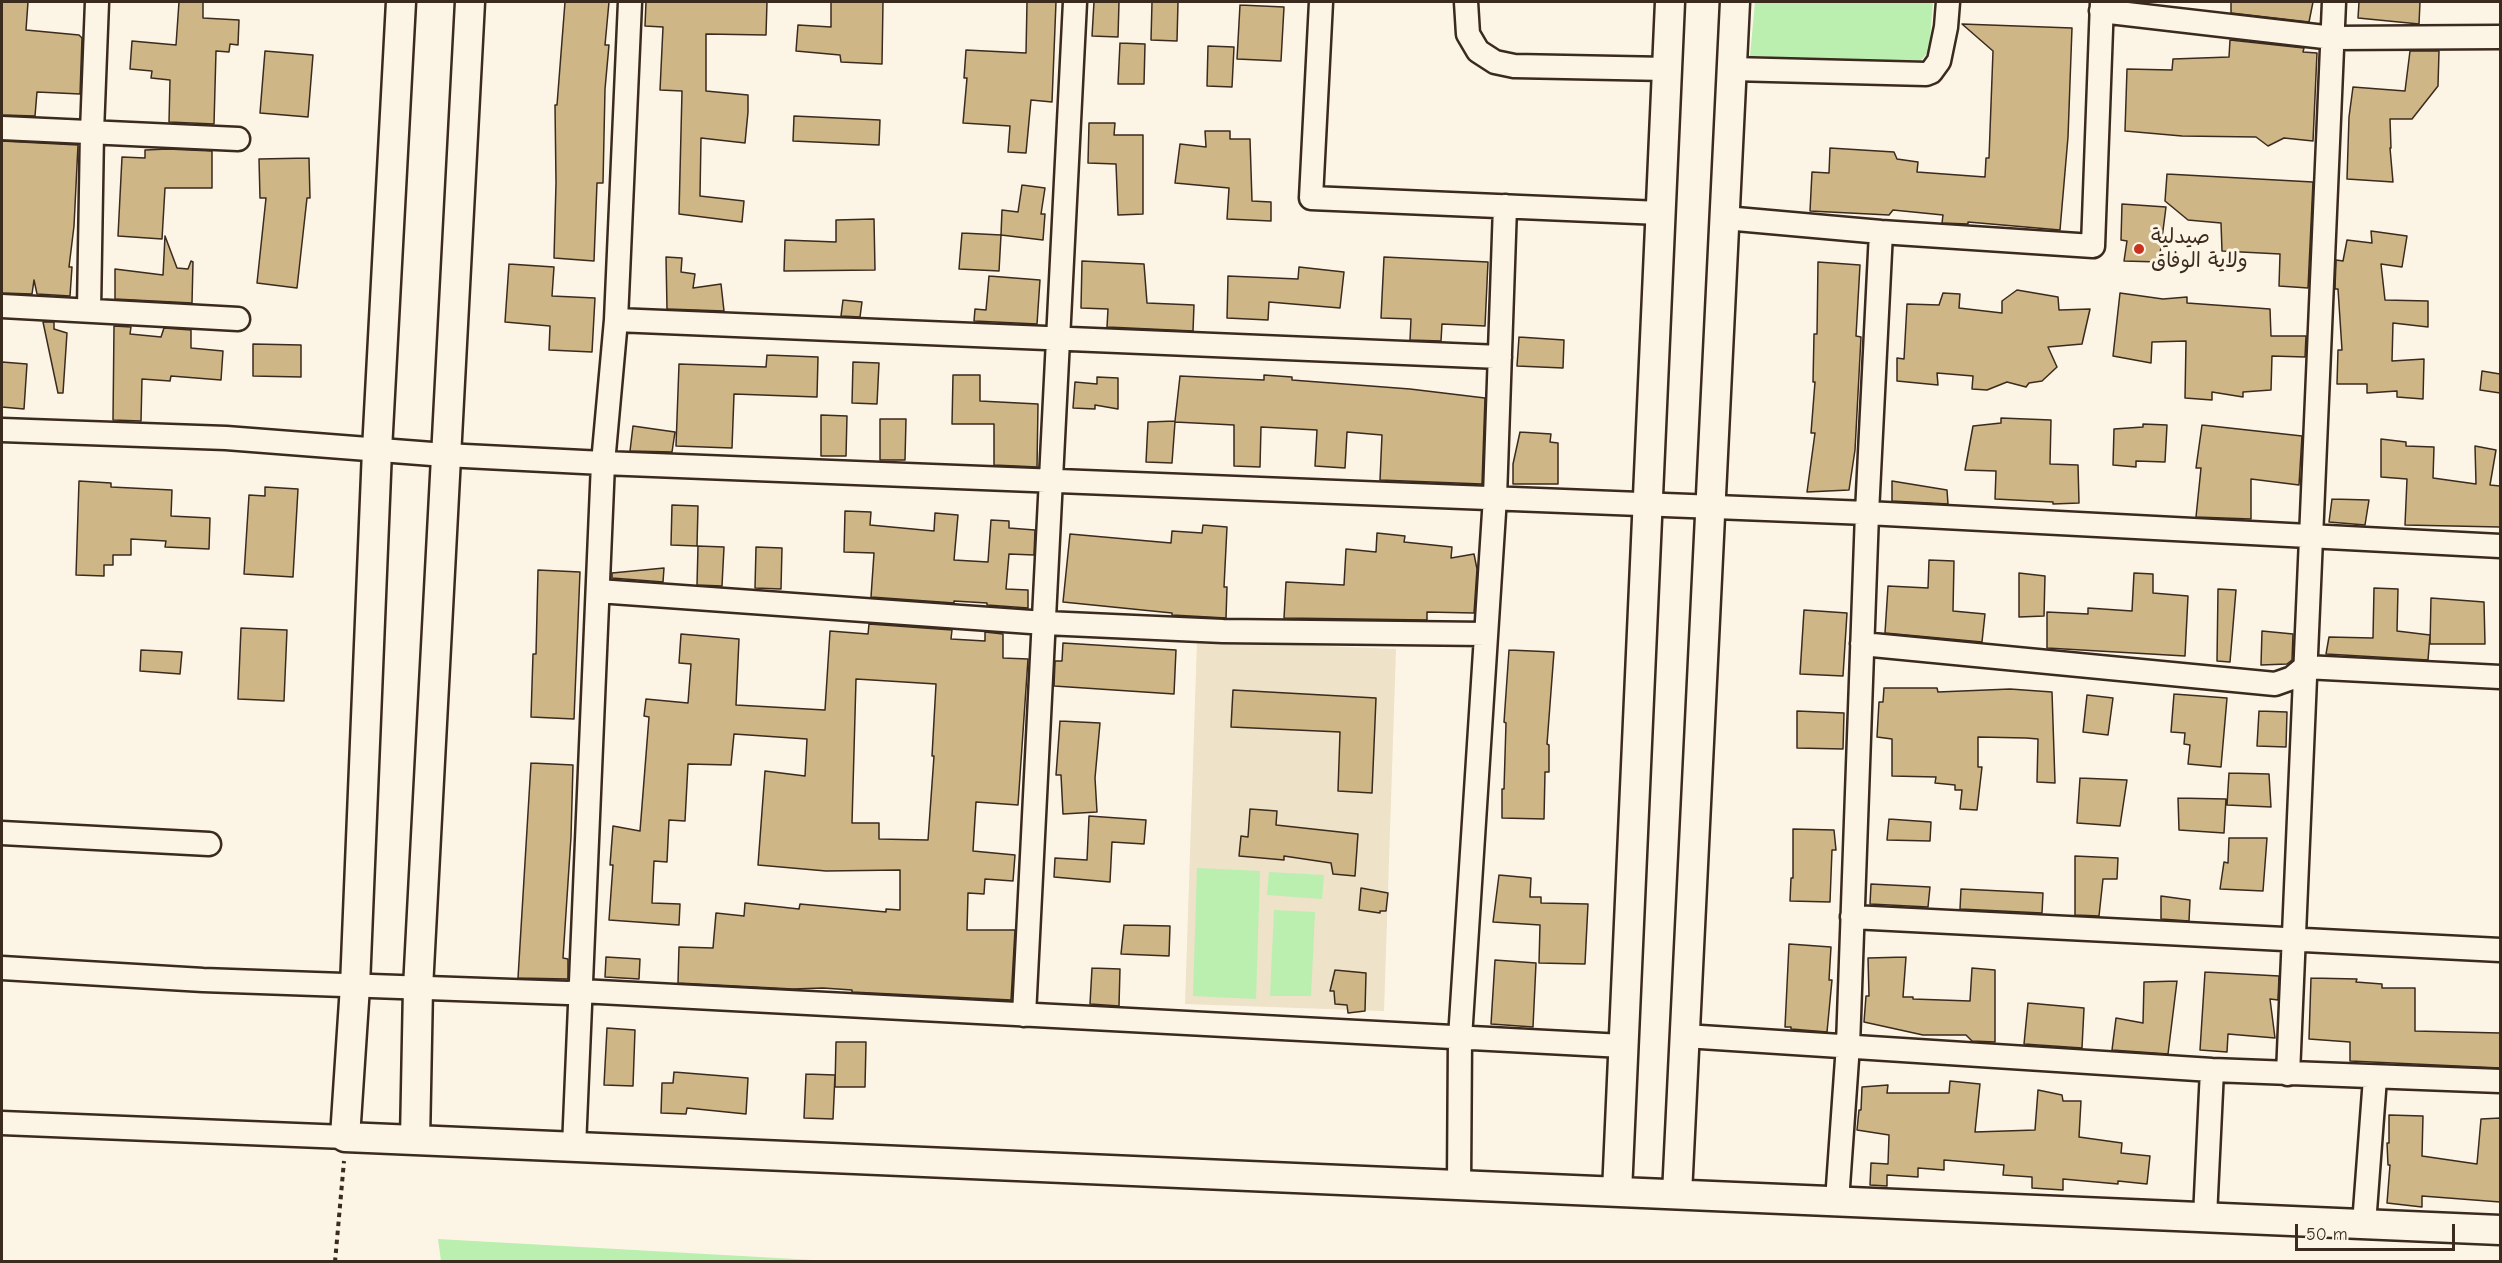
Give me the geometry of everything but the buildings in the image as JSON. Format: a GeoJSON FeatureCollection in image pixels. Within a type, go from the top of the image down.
{"type":"FeatureCollection","features":[{"type":"Feature","properties":{"kind":"street"},"geometry":{"type":"LineString","coordinates":[[89,309],[97,2]]}},
{"type":"Feature","properties":{"kind":"street"},"geometry":{"type":"LineString","coordinates":[[345,1137],[356,986],[377,450],[401,2]]}},
{"type":"Feature","properties":{"kind":"street"},"geometry":{"type":"LineString","coordinates":[[415,1140],[418,988],[470,2]]}},
{"type":"Feature","properties":{"kind":"street"},"geometry":{"type":"LineString","coordinates":[[574,1147],[603,463],[615,320],[630,2]]}},
{"type":"Feature","properties":{"kind":"street"},"geometry":{"type":"LineString","coordinates":[[1024,1015],[1045,623],[1056,338],[1075,2]]}},
{"type":"Feature","properties":{"kind":"street"},"geometry":{"type":"LineString","coordinates":[[1321,2],[1311,198],[1660,213]]}},
{"type":"Feature","properties":{"kind":"street"},"geometry":{"type":"LineString","coordinates":[[1466,2],[1468,34],[1479,51],[1495,62],[1514,66],[1667,69]]}},
{"type":"Feature","properties":{"kind":"street"},"geometry":{"type":"LineString","coordinates":[[1617,1192],[1670,2]]}},
{"type":"Feature","properties":{"kind":"street"},"geometry":{"type":"LineString","coordinates":[[1677,1194],[1735,2]]}},
{"type":"Feature","properties":{"kind":"street"},"geometry":{"type":"LineString","coordinates":[[1732,69],[1926,74],[1931,72],[1939,61],[1948,2]]}},
{"type":"Feature","properties":{"kind":"street"},"geometry":{"type":"LineString","coordinates":[[2288,1074],[2334,2]]}},
{"type":"Feature","properties":{"kind":"street"},"geometry":{"type":"LineString","coordinates":[[1725,218],[1881,232],[2093,246],[2102,6],[2333,38],[2500,37]]}},
{"type":"Feature","properties":{"kind":"street"},"geometry":{"type":"LineString","coordinates":[[2,128],[238,139]]}},
{"type":"Feature","properties":{"kind":"street"},"geometry":{"type":"LineString","coordinates":[[1459,1185],[1460,1038],[1495,497],[1506,206]]}},
{"type":"Feature","properties":{"kind":"street"},"geometry":{"type":"LineString","coordinates":[[1837,1201],[1848,1046],[1867,513],[1881,232]]}},
{"type":"Feature","properties":{"kind":"street"},"geometry":{"type":"LineString","coordinates":[[2,306],[238,319]]}},
{"type":"Feature","properties":{"kind":"street"},"geometry":{"type":"LineString","coordinates":[[615,320],[1500,357]]}},
{"type":"Feature","properties":{"kind":"street"},"geometry":{"type":"LineString","coordinates":[[2,430],[226,438],[446,455],[603,463],[1867,513],[2500,546]]}},
{"type":"Feature","properties":{"kind":"street"},"geometry":{"type":"LineString","coordinates":[[597,591],[1045,623],[1223,631],[1486,634]]}},
{"type":"Feature","properties":{"kind":"street"},"geometry":{"type":"LineString","coordinates":[[1862,644],[2275,684],[2292,678],[2305,667],[2500,677]]}},
{"type":"Feature","properties":{"kind":"street"},"geometry":{"type":"LineString","coordinates":[[2,833],[209,844]]}},
{"type":"Feature","properties":{"kind":"street"},"geometry":{"type":"LineString","coordinates":[[1852,917],[2500,950]]}},
{"type":"Feature","properties":{"kind":"street"},"geometry":{"type":"LineString","coordinates":[[2,968],[203,980],[568,993],[580,991],[1623,1046]]}},
{"type":"Feature","properties":{"kind":"street"},"geometry":{"type":"LineString","coordinates":[[1685,1036],[2212,1070],[2500,1081]]}},
{"type":"Feature","properties":{"kind":"street"},"geometry":{"type":"LineString","coordinates":[[2205,1217],[2212,1070]]}},
{"type":"Feature","properties":{"kind":"street"},"geometry":{"type":"LineString","coordinates":[[2364,1224],[2375,1077]]}},
{"type":"Feature","properties":{"kind":"street"},"geometry":{"type":"LineString","coordinates":[[2,1123],[2500,1230]]}},
{"type":"Feature","properties":{"kind":"path"},"geometry":{"type":"LineString","coordinates":[[335,1262],[345,1137]]}},
{"type":"Feature","properties":{"kind":"shaded area"},"geometry":{"type":"Polygon","coordinates":[[[1197,641],[1396,649],[1384,1011],[1185,1004],[1197,641]]]}},
{"type":"Feature","properties":{"kind":"green space"},"geometry":{"type":"Polygon","coordinates":[[[1755,2],[1933,2],[1929,51],[1918,64],[1750,56],[1755,2]]]}},
{"type":"Feature","properties":{"kind":"green space"},"geometry":{"type":"Polygon","coordinates":[[[1197,868],[1260,871],[1256,999],[1193,996],[1197,868]]]}},
{"type":"Feature","properties":{"kind":"green space"},"geometry":{"type":"Polygon","coordinates":[[[1269,872],[1324,875],[1322,899],[1267,895],[1269,872]]]}},
{"type":"Feature","properties":{"kind":"green space"},"geometry":{"type":"Polygon","coordinates":[[[1274,910],[1315,912],[1311,996],[1270,996],[1274,910]]]}},
{"type":"Feature","properties":{"kind":"green space"},"geometry":{"type":"Polygon","coordinates":[[[438,1239],[831,1261],[441,1261],[438,1239]]]}},
{"type":"Feature","properties":{"kind":"place","name":"صيدلية ولاية الوفاق"},"geometry":{"type":"Point","coordinates":[2139,249]}}]}
